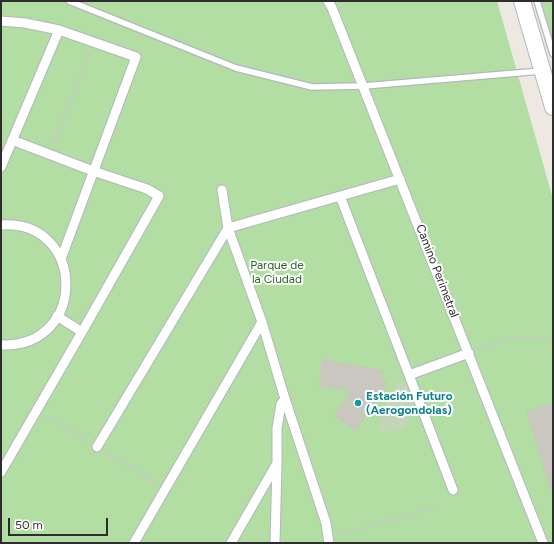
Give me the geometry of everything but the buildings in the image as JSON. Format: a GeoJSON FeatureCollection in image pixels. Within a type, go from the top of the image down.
{"type":"FeatureCollection","features":[{"type":"Feature","properties":{"kind":"main road"},"geometry":{"type":"LineString","coordinates":[[522,1],[553,107]]}},
{"type":"Feature","properties":{"kind":"street","name":"Camino Perimetral"},"geometry":{"type":"LineString","coordinates":[[328,1],[364,86],[543,543]]}},
{"type":"Feature","properties":{"kind":"street"},"geometry":{"type":"LineString","coordinates":[[1,21],[25,23],[59,30],[136,57],[61,259]]}},
{"type":"Feature","properties":{"kind":"street"},"geometry":{"type":"LineString","coordinates":[[1,167],[59,30]]}},
{"type":"Feature","properties":{"kind":"street"},"geometry":{"type":"LineString","coordinates":[[1,472],[5,458],[82,332],[159,196],[147,189],[12,140]]}},
{"type":"Feature","properties":{"kind":"street"},"geometry":{"type":"LineString","coordinates":[[97,447],[228,228],[400,179]]}},
{"type":"Feature","properties":{"kind":"street"},"geometry":{"type":"LineString","coordinates":[[222,190],[228,228],[262,322],[285,399],[326,523],[329,540]]}},
{"type":"Feature","properties":{"kind":"street"},"geometry":{"type":"LineString","coordinates":[[340,196],[453,490]]}},
{"type":"Feature","properties":{"kind":"street"},"geometry":{"type":"LineString","coordinates":[[1,225],[12,224],[22,226],[40,234],[54,248],[61,259],[66,274],[67,284],[64,303],[48,328],[32,340],[12,345],[1,345]]}},
{"type":"Feature","properties":{"kind":"street"},"geometry":{"type":"LineString","coordinates":[[57,316],[82,332]]}},
{"type":"Feature","properties":{"kind":"street"},"geometry":{"type":"LineString","coordinates":[[134,543],[262,322]]}},
{"type":"Feature","properties":{"kind":"street"},"geometry":{"type":"LineString","coordinates":[[409,375],[469,353]]}},
{"type":"Feature","properties":{"kind":"street"},"geometry":{"type":"LineString","coordinates":[[275,543],[278,463],[277,428],[281,404],[285,399]]}},
{"type":"Feature","properties":{"kind":"street"},"geometry":{"type":"LineString","coordinates":[[231,543],[278,463]]}},
{"type":"Feature","properties":{"kind":"lane"},"geometry":{"type":"LineString","coordinates":[[69,1],[236,68],[312,87],[364,86],[542,71]]}},
{"type":"Feature","properties":{"kind":"lane"},"geometry":{"type":"LineString","coordinates":[[537,1],[553,54]]}},
{"type":"Feature","properties":{"kind":"path"},"geometry":{"type":"LineString","coordinates":[[50,155],[93,42]]}},
{"type":"Feature","properties":{"kind":"path"},"geometry":{"type":"LineString","coordinates":[[469,353],[515,337],[553,338]]}},
{"type":"Feature","properties":{"kind":"path"},"geometry":{"type":"LineString","coordinates":[[329,540],[438,506]]}},
{"type":"Feature","properties":{"kind":"green space","name":"Parque de la Ciudad"},"geometry":{"type":"Polygon","coordinates":[[[1,1],[497,1],[553,199],[553,543],[1,543],[1,1]]]}},
{"type":"Feature","properties":{"kind":"green space"},"geometry":{"type":"Polygon","coordinates":[[[541,1],[553,1],[553,43],[552,39],[541,1]]]}},
{"type":"Feature","properties":{"kind":"green space"},"geometry":{"type":"Polygon","coordinates":[[[397,383],[407,383],[415,407],[409,421],[402,428],[393,431],[378,431],[388,396],[397,383]]]}},
{"type":"Feature","properties":{"kind":"place","name":"Estación Futuro (Aerogondolas)"},"geometry":{"type":"Point","coordinates":[358,403]}}]}
